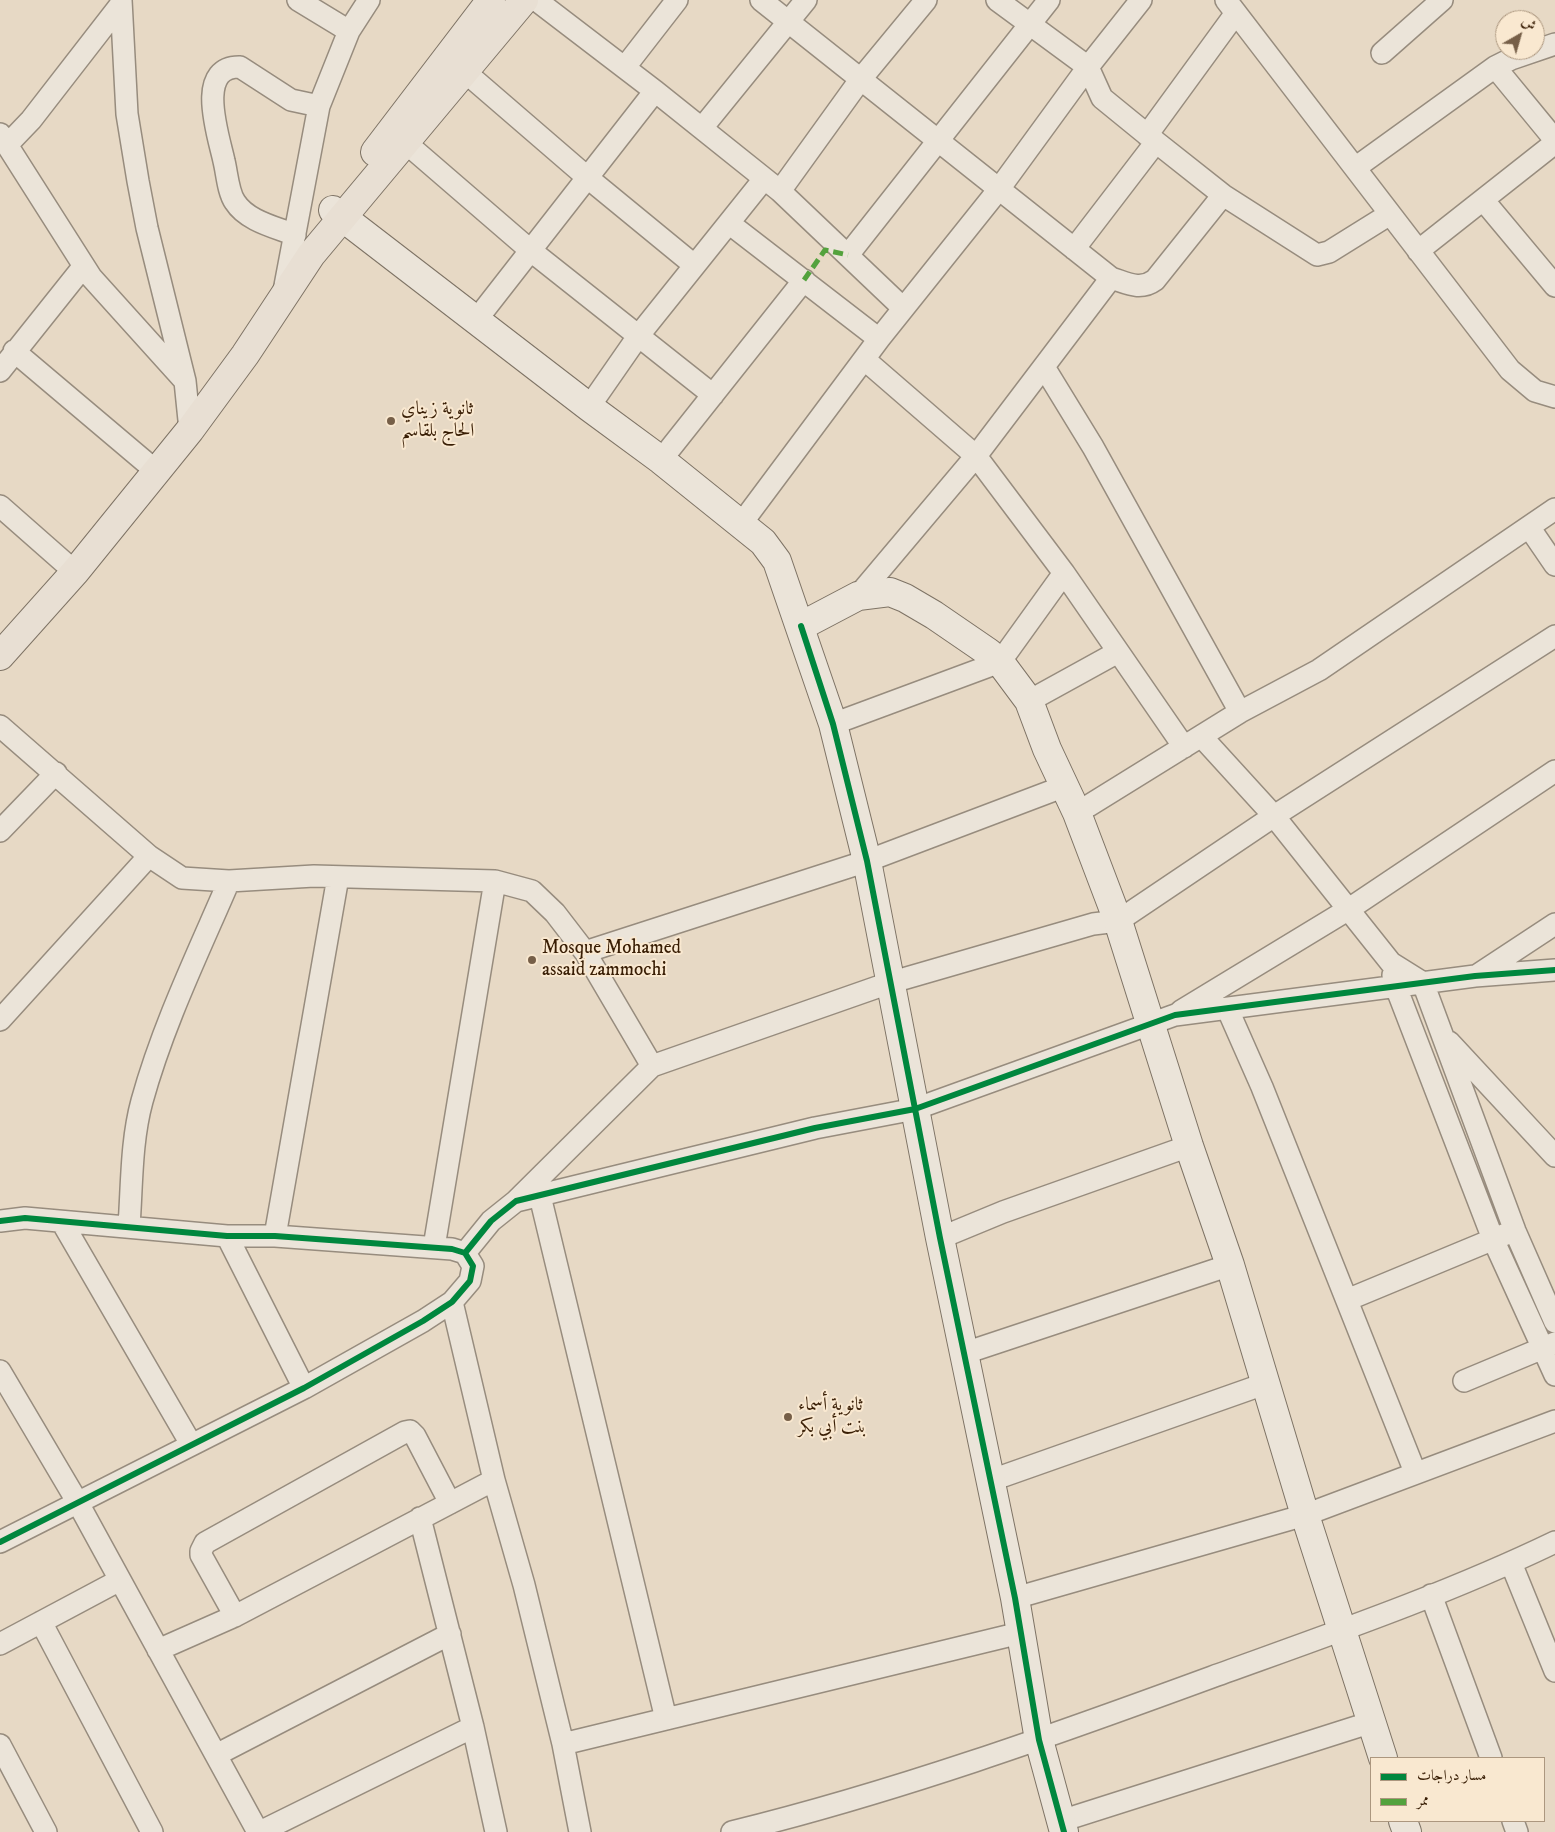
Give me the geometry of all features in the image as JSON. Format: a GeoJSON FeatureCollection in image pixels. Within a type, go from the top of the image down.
{"type":"FeatureCollection","features":[{"type":"Feature","properties":{"kind":"main road"},"geometry":{"type":"LineString","coordinates":[[338,214],[352,180],[491,0]]}},
{"type":"Feature","properties":{"kind":"main road"},"geometry":{"type":"LineString","coordinates":[[0,656],[75,572],[190,430],[282,299],[303,245],[338,214],[406,142],[524,0]]}},
{"type":"Feature","properties":{"kind":"main road"},"geometry":{"type":"LineString","coordinates":[[338,214],[661,460],[763,542],[778,561],[833,724],[867,861],[889,983],[940,1238],[992,1480],[1015,1598],[1039,1740],[1063,1826]]}},
{"type":"Feature","properties":{"kind":"main road"},"geometry":{"type":"LineString","coordinates":[[801,626],[858,596],[890,592],[905,598],[962,633],[1000,662],[1029,702],[1047,749],[1078,813],[1118,921],[1189,1146],[1230,1265],[1267,1383],[1305,1515],[1384,1757]]}},
{"type":"Feature","properties":{"kind":"street"},"geometry":{"type":"LineString","coordinates":[[298,0],[349,31]]}},
{"type":"Feature","properties":{"kind":"street"},"geometry":{"type":"LineString","coordinates":[[320,106],[291,100],[240,67],[232,67],[222,73],[212,98],[234,201],[256,220],[303,245],[320,106],[349,31],[369,0]]}},
{"type":"Feature","properties":{"kind":"street"},"geometry":{"type":"LineString","coordinates":[[536,0],[625,67],[772,185],[903,308]]}},
{"type":"Feature","properties":{"kind":"street"},"geometry":{"type":"LineString","coordinates":[[625,67],[677,0]]}},
{"type":"Feature","properties":{"kind":"street"},"geometry":{"type":"LineString","coordinates":[[761,0],[1111,278],[1140,286],[1150,283],[1223,195]]}},
{"type":"Feature","properties":{"kind":"street"},"geometry":{"type":"LineString","coordinates":[[702,128],[806,0]]}},
{"type":"Feature","properties":{"kind":"street"},"geometry":{"type":"LineString","coordinates":[[589,407],[639,335],[694,265],[730,224],[772,185],[926,0]]}},
{"type":"Feature","properties":{"kind":"street"},"geometry":{"type":"LineString","coordinates":[[997,0],[1088,67],[1102,98],[1151,139],[1223,195],[1318,255],[1329,252],[1390,214]]}},
{"type":"Feature","properties":{"kind":"street"},"geometry":{"type":"LineString","coordinates":[[848,255],[1048,0]]}},
{"type":"Feature","properties":{"kind":"street"},"geometry":{"type":"LineString","coordinates":[[742,524],[879,339],[999,189],[1088,67],[1141,0]]}},
{"type":"Feature","properties":{"kind":"street"},"geometry":{"type":"LineString","coordinates":[[1382,53],[1442,0]]}},
{"type":"Feature","properties":{"kind":"street"},"geometry":{"type":"LineString","coordinates":[[121,2],[31,120],[3,140],[83,267],[185,381]]}},
{"type":"Feature","properties":{"kind":"street"},"geometry":{"type":"LineString","coordinates":[[121,2],[127,114],[147,228],[185,381],[190,430]]}},
{"type":"Feature","properties":{"kind":"street"},"geometry":{"type":"LineString","coordinates":[[1074,249],[1151,139],[1231,7],[1510,370],[1535,391],[1555,397]]}},
{"type":"Feature","properties":{"kind":"street"},"geometry":{"type":"LineString","coordinates":[[1355,168],[1495,67],[1511,59],[1555,44]]}},
{"type":"Feature","properties":{"kind":"street"},"geometry":{"type":"LineString","coordinates":[[1418,251],[1555,142],[1495,67]]}},
{"type":"Feature","properties":{"kind":"street"},"geometry":{"type":"LineString","coordinates":[[464,71],[588,178],[694,265]]}},
{"type":"Feature","properties":{"kind":"street"},"geometry":{"type":"LineString","coordinates":[[477,319],[655,91]]}},
{"type":"Feature","properties":{"kind":"street"},"geometry":{"type":"LineString","coordinates":[[406,142],[530,250],[713,395]]}},
{"type":"Feature","properties":{"kind":"street"},"geometry":{"type":"LineString","coordinates":[[1484,200],[1555,286]]}},
{"type":"Feature","properties":{"kind":"street"},"geometry":{"type":"LineString","coordinates":[[730,224],[879,339]]}},
{"type":"Feature","properties":{"kind":"street"},"geometry":{"type":"LineString","coordinates":[[0,371],[14,351],[83,267]]}},
{"type":"Feature","properties":{"kind":"street"},"geometry":{"type":"LineString","coordinates":[[858,596],[976,456],[1111,278]]}},
{"type":"Feature","properties":{"kind":"street"},"geometry":{"type":"LineString","coordinates":[[661,460],[804,280]]}},
{"type":"Feature","properties":{"kind":"street"},"geometry":{"type":"LineString","coordinates":[[14,351],[156,471]]}},
{"type":"Feature","properties":{"kind":"street"},"geometry":{"type":"LineString","coordinates":[[864,359],[976,456],[1064,573],[1118,652],[1193,741],[1274,816],[1391,963],[1423,983],[1515,1231],[1555,1322]]}},
{"type":"Feature","properties":{"kind":"street"},"geometry":{"type":"LineString","coordinates":[[1044,367],[1093,447],[1240,712]]}},
{"type":"Feature","properties":{"kind":"street"},"geometry":{"type":"LineString","coordinates":[[0,506],[75,572]]}},
{"type":"Feature","properties":{"kind":"street"},"geometry":{"type":"LineString","coordinates":[[1078,813],[1240,712],[1319,670],[1555,509]]}},
{"type":"Feature","properties":{"kind":"street"},"geometry":{"type":"LineString","coordinates":[[1530,527],[1555,565]]}},
{"type":"Feature","properties":{"kind":"street"},"geometry":{"type":"LineString","coordinates":[[833,724],[1000,662],[1064,573]]}},
{"type":"Feature","properties":{"kind":"street"},"geometry":{"type":"LineString","coordinates":[[464,1253],[491,1221],[516,1201],[652,1066],[889,983],[1093,924],[1118,921],[1274,816],[1555,636]]}},
{"type":"Feature","properties":{"kind":"street"},"geometry":{"type":"LineString","coordinates":[[1029,702],[1118,652]]}},
{"type":"Feature","properties":{"kind":"street"},"geometry":{"type":"LineString","coordinates":[[0,726],[149,856],[182,878],[229,881],[314,876],[495,881],[532,891],[556,913],[585,952],[652,1066]]}},
{"type":"Feature","properties":{"kind":"street"},"geometry":{"type":"LineString","coordinates":[[516,1201],[815,1128],[915,1110],[1175,1015],[1349,909],[1555,771]]}},
{"type":"Feature","properties":{"kind":"street"},"geometry":{"type":"LineString","coordinates":[[0,831],[56,773]]}},
{"type":"Feature","properties":{"kind":"street"},"geometry":{"type":"LineString","coordinates":[[585,952],[867,861],[1065,786]]}},
{"type":"Feature","properties":{"kind":"street"},"geometry":{"type":"LineString","coordinates":[[0,1020],[149,856]]}},
{"type":"Feature","properties":{"kind":"street"},"geometry":{"type":"LineString","coordinates":[[275,1236],[338,877]]}},
{"type":"Feature","properties":{"kind":"street"},"geometry":{"type":"LineString","coordinates":[[129,1226],[136,1132],[142,1102],[173,1012],[229,881]]}},
{"type":"Feature","properties":{"kind":"street"},"geometry":{"type":"LineString","coordinates":[[434,1247],[495,881]]}},
{"type":"Feature","properties":{"kind":"street"},"geometry":{"type":"LineString","coordinates":[[1475,976],[1555,924]]}},
{"type":"Feature","properties":{"kind":"street"},"geometry":{"type":"LineString","coordinates":[[1391,963],[1396,988],[1493,1239],[1549,1345],[1555,1375]]}},
{"type":"Feature","properties":{"kind":"street"},"geometry":{"type":"LineString","coordinates":[[1175,1015],[1228,1010],[1475,976],[1551,976]]}},
{"type":"Feature","properties":{"kind":"street"},"geometry":{"type":"LineString","coordinates":[[1228,1010],[1262,1087],[1416,1472]]}},
{"type":"Feature","properties":{"kind":"street"},"geometry":{"type":"LineString","coordinates":[[1442,1034],[1555,1156]]}},
{"type":"Feature","properties":{"kind":"street"},"geometry":{"type":"LineString","coordinates":[[940,1238],[1003,1212],[1189,1146]]}},
{"type":"Feature","properties":{"kind":"street"},"geometry":{"type":"LineString","coordinates":[[540,1196],[666,1719]]}},
{"type":"Feature","properties":{"kind":"street"},"geometry":{"type":"LineString","coordinates":[[0,1542],[304,1388],[452,1302],[470,1280],[473,1272],[471,1260],[464,1253],[452,1249],[275,1236],[227,1236],[129,1226],[2,1218]]}},
{"type":"Feature","properties":{"kind":"street"},"geometry":{"type":"LineString","coordinates":[[62,1222],[191,1444]]}},
{"type":"Feature","properties":{"kind":"street"},"geometry":{"type":"LineString","coordinates":[[1347,1300],[1515,1231]]}},
{"type":"Feature","properties":{"kind":"street"},"geometry":{"type":"LineString","coordinates":[[227,1236],[304,1388]]}},
{"type":"Feature","properties":{"kind":"street"},"geometry":{"type":"LineString","coordinates":[[965,1353],[1230,1265]]}},
{"type":"Feature","properties":{"kind":"street"},"geometry":{"type":"LineString","coordinates":[[452,1302],[494,1480],[524,1585],[563,1744],[580,1832]]}},
{"type":"Feature","properties":{"kind":"street"},"geometry":{"type":"LineString","coordinates":[[1464,1381],[1549,1345]]}},
{"type":"Feature","properties":{"kind":"street"},"geometry":{"type":"LineString","coordinates":[[0,1371],[78,1503],[259,1832],[473,1727]]}},
{"type":"Feature","properties":{"kind":"street"},"geometry":{"type":"LineString","coordinates":[[992,1480],[1267,1383]]}},
{"type":"Feature","properties":{"kind":"street"},"geometry":{"type":"LineString","coordinates":[[1015,1598],[1305,1515],[1555,1421]]}},
{"type":"Feature","properties":{"kind":"street"},"geometry":{"type":"LineString","coordinates":[[235,1616],[202,1555],[201,1550],[205,1543],[405,1432],[410,1431],[415,1436],[450,1503]]}},
{"type":"Feature","properties":{"kind":"street"},"geometry":{"type":"LineString","coordinates":[[158,1650],[235,1616],[494,1480]]}},
{"type":"Feature","properties":{"kind":"street"},"geometry":{"type":"LineString","coordinates":[[420,1518],[473,1727],[496,1832]]}},
{"type":"Feature","properties":{"kind":"street"},"geometry":{"type":"LineString","coordinates":[[732,1832],[790,1825],[1039,1740],[1343,1630],[1510,1563],[1555,1542]]}},
{"type":"Feature","properties":{"kind":"street"},"geometry":{"type":"LineString","coordinates":[[1510,1563],[1555,1671]]}},
{"type":"Feature","properties":{"kind":"street"},"geometry":{"type":"LineString","coordinates":[[0,1644],[120,1580]]}},
{"type":"Feature","properties":{"kind":"street"},"geometry":{"type":"LineString","coordinates":[[1431,1595],[1491,1757]]}},
{"type":"Feature","properties":{"kind":"street"},"geometry":{"type":"LineString","coordinates":[[41,1622],[152,1832]]}},
{"type":"Feature","properties":{"kind":"street"},"geometry":{"type":"LineString","coordinates":[[563,1744],[1020,1633]]}},
{"type":"Feature","properties":{"kind":"street"},"geometry":{"type":"LineString","coordinates":[[216,1755],[450,1634]]}},
{"type":"Feature","properties":{"kind":"street"},"geometry":{"type":"LineString","coordinates":[[1063,1826],[1372,1722]]}},
{"type":"Feature","properties":{"kind":"street"},"geometry":{"type":"LineString","coordinates":[[0,1745],[46,1832]]}},
{"type":"Feature","properties":{"kind":"marked path"},"geometry":{"type":"LineString","coordinates":[[804,280],[825,250],[848,255]]}},
{"type":"Feature","properties":{"kind":"cycle path"},"geometry":{"type":"LineString","coordinates":[[801,626],[833,724],[867,861],[940,1238],[1015,1598],[1039,1740],[1064,1832]]}},
{"type":"Feature","properties":{"kind":"cycle path"},"geometry":{"type":"LineString","coordinates":[[465,1253],[491,1221],[516,1201],[815,1128],[915,1109],[1175,1015],[1475,976],[1555,970]]}},
{"type":"Feature","properties":{"kind":"cycle path"},"geometry":{"type":"LineString","coordinates":[[0,1221],[25,1218],[227,1236],[275,1236],[452,1249],[465,1253],[473,1266],[470,1281],[452,1302],[423,1321],[304,1388],[0,1542]]}},
{"type":"Feature","properties":{"kind":"place","name":"ثانوية زيناي الحاج بلقاسم"},"geometry":{"type":"Point","coordinates":[391,421]}},
{"type":"Feature","properties":{"kind":"place","name":"Mosque Mohamed assaid zammochi"},"geometry":{"type":"Point","coordinates":[532,960]}},
{"type":"Feature","properties":{"kind":"place","name":"ثانوية أسماء بنت أبي بكر"},"geometry":{"type":"Point","coordinates":[788,1417]}}]}
